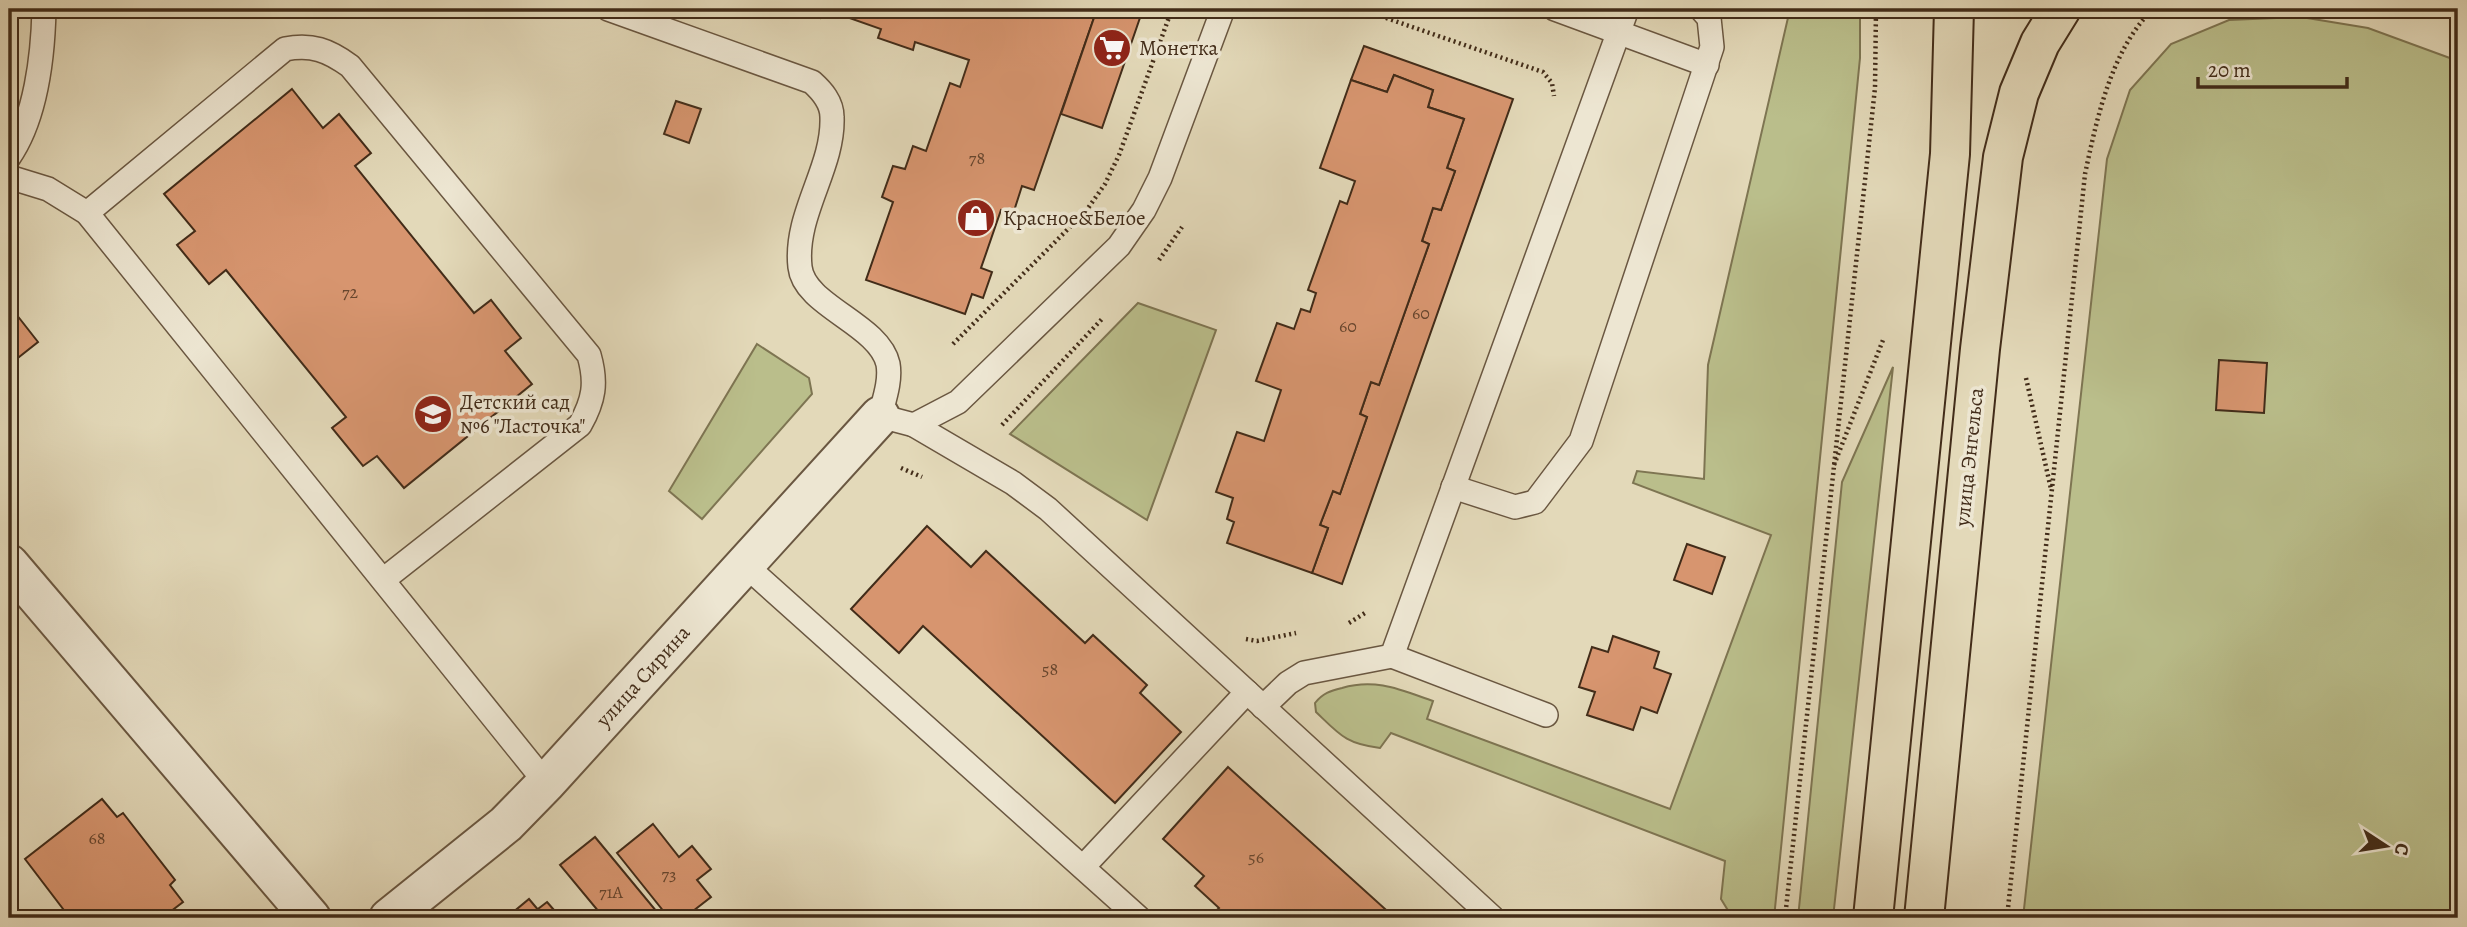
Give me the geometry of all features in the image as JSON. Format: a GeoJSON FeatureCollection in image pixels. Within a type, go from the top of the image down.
{"type":"FeatureCollection","features":[{"type":"Feature","properties":{"kind":"main road"},"geometry":{"type":"LineString","coordinates":[[1873,918],[1950,154],[1954,9]]}},
{"type":"Feature","properties":{"kind":"main road","name":"улица Энгельса"},"geometry":{"type":"LineString","coordinates":[[1924,918],[1980,349],[2003,157],[2019,93],[2040,43],[2061,9]]}},
{"type":"Feature","properties":{"kind":"street","name":"улица Сирина"},"geometry":{"type":"LineString","coordinates":[[389,918],[506,824],[745,565],[897,421]]}},
{"type":"Feature","properties":{"kind":"street"},"geometry":{"type":"LineString","coordinates":[[9,564],[311,918]]}},
{"type":"Feature","properties":{"kind":"lane"},"geometry":{"type":"LineString","coordinates":[[9,157],[29,111],[44,37],[44,9]]}},
{"type":"Feature","properties":{"kind":"lane"},"geometry":{"type":"LineString","coordinates":[[608,9],[812,82],[825,94],[832,116],[830,138],[803,225],[799,250],[800,271],[810,287],[880,347],[888,364],[888,385],[897,421],[1013,483],[1048,509],[1493,918]]}},
{"type":"Feature","properties":{"kind":"lane"},"geometry":{"type":"LineString","coordinates":[[897,421],[958,402],[1119,246],[1144,210],[1160,178],[1223,9]]}},
{"type":"Feature","properties":{"kind":"lane"},"geometry":{"type":"LineString","coordinates":[[1555,9],[1707,65]]}},
{"type":"Feature","properties":{"kind":"lane"},"geometry":{"type":"LineString","coordinates":[[1392,656],[1627,9]]}},
{"type":"Feature","properties":{"kind":"lane"},"geometry":{"type":"LineString","coordinates":[[1453,487],[1515,508],[1535,502],[1581,441],[1707,65],[1712,47],[1709,18],[1702,9]]}},
{"type":"Feature","properties":{"kind":"lane"},"geometry":{"type":"LineString","coordinates":[[87,213],[285,49],[306,45],[331,52],[350,66],[589,355],[596,380],[592,403],[580,425],[383,580]]}},
{"type":"Feature","properties":{"kind":"lane"},"geometry":{"type":"LineString","coordinates":[[9,177],[48,190],[87,213],[546,783]]}},
{"type":"Feature","properties":{"kind":"lane"},"geometry":{"type":"LineString","coordinates":[[745,565],[1139,918]]}},
{"type":"Feature","properties":{"kind":"lane"},"geometry":{"type":"LineString","coordinates":[[1083,867],[1255,699],[1304,673],[1392,656],[1546,715]]}},
{"type":"Feature","properties":{"kind":"path"},"geometry":{"type":"LineString","coordinates":[[953,344],[1086,211],[1105,184],[1119,155],[1172,9]]}},
{"type":"Feature","properties":{"kind":"path"},"geometry":{"type":"LineString","coordinates":[[1360,9],[1544,72],[1552,83],[1554,96],[1549,109]]}},
{"type":"Feature","properties":{"kind":"path"},"geometry":{"type":"LineString","coordinates":[[1785,918],[1875,88],[1875,9]]}},
{"type":"Feature","properties":{"kind":"path"},"geometry":{"type":"LineString","coordinates":[[2007,918],[2085,174],[2097,122],[2116,67],[2133,35],[2153,9]]}},
{"type":"Feature","properties":{"kind":"path"},"geometry":{"type":"LineString","coordinates":[[2452,9],[2458,11]]}},
{"type":"Feature","properties":{"kind":"path"},"geometry":{"type":"LineString","coordinates":[[1341,624],[1353,622],[1368,608]]}},
{"type":"Feature","properties":{"kind":"path"},"geometry":{"type":"LineString","coordinates":[[1243,638],[1257,641],[1305,631]]}},
{"type":"Feature","properties":{"kind":"green space"},"geometry":{"type":"Polygon","coordinates":[[[1790,9],[1860,9],[1860,58],[1774,918],[1729,912],[1721,899],[1725,861],[1391,733],[1380,748],[1351,741],[1316,712],[1315,703],[1327,693],[1354,685],[1399,689],[1433,701],[1427,719],[1670,809],[1771,535],[1633,483],[1637,471],[1704,479],[1708,365],[1790,9]]]}},
{"type":"Feature","properties":{"kind":"green space"},"geometry":{"type":"Polygon","coordinates":[[[2301,17],[2368,28],[2458,61],[2458,918],[2023,918],[2107,159],[2130,90],[2171,44],[2229,20],[2301,17]]]}},
{"type":"Feature","properties":{"kind":"green space"},"geometry":{"type":"Polygon","coordinates":[[[1138,303],[1216,330],[1147,520],[1010,434],[1138,303]]]}},
{"type":"Feature","properties":{"kind":"green space"},"geometry":{"type":"Polygon","coordinates":[[[757,344],[809,378],[812,394],[702,519],[669,491],[757,344]]]}},
{"type":"Feature","properties":{"kind":"green space"},"geometry":{"type":"Polygon","coordinates":[[[1893,367],[1833,918],[1798,918],[1842,482],[1893,367]]]}},
{"type":"Feature","properties":{"kind":"building"},"geometry":{"type":"Polygon","coordinates":[[[792,9],[824,9],[820,18],[792,9]]]}},
{"type":"Feature","properties":{"kind":"building"},"geometry":{"type":"Polygon","coordinates":[[[824,9],[1097,9],[1034,190],[1022,186],[1013,214],[1001,210],[981,268],[992,272],[983,298],[972,294],[965,314],[866,280],[893,202],[882,197],[893,166],[905,169],[913,146],[926,151],[950,83],[960,87],[969,60],[915,42],[913,50],[878,38],[881,29],[824,9]]]}},
{"type":"Feature","properties":{"kind":"building"},"geometry":{"type":"Polygon","coordinates":[[[1097,9],[1143,9],[1102,128],[1061,114],[1097,9]]]}},
{"type":"Feature","properties":{"kind":"building"},"geometry":{"type":"Polygon","coordinates":[[[1364,46],[1513,99],[1342,584],[1312,573],[1328,528],[1320,525],[1333,491],[1340,494],[1367,417],[1360,414],[1371,382],[1379,385],[1429,244],[1422,241],[1433,208],[1441,210],[1455,171],[1447,168],[1464,119],[1428,107],[1433,90],[1394,75],[1387,92],[1351,80],[1364,46]]]}},
{"type":"Feature","properties":{"kind":"building"},"geometry":{"type":"Polygon","coordinates":[[[1394,75],[1433,90],[1428,107],[1464,119],[1447,168],[1455,171],[1441,210],[1433,208],[1422,241],[1429,244],[1379,385],[1371,382],[1360,414],[1367,417],[1340,494],[1333,491],[1320,525],[1328,528],[1312,573],[1227,543],[1234,522],[1227,519],[1233,498],[1216,492],[1237,432],[1264,441],[1281,390],[1256,381],[1277,323],[1294,329],[1301,309],[1310,312],[1316,293],[1308,290],[1340,201],[1347,204],[1355,181],[1320,168],[1351,80],[1387,92],[1394,75]]]}},
{"type":"Feature","properties":{"kind":"building"},"geometry":{"type":"Polygon","coordinates":[[[292,89],[323,128],[339,114],[371,153],[355,166],[474,313],[491,300],[521,338],[505,351],[532,384],[404,488],[377,456],[363,466],[332,428],[346,417],[226,270],[209,284],[177,245],[195,231],[164,194],[292,89]]]}},
{"type":"Feature","properties":{"kind":"building"},"geometry":{"type":"Polygon","coordinates":[[[676,101],[701,109],[689,143],[664,134],[676,101]]]}},
{"type":"Feature","properties":{"kind":"building"},"geometry":{"type":"Polygon","coordinates":[[[9,305],[38,342],[9,365],[9,305]]]}},
{"type":"Feature","properties":{"kind":"building"},"geometry":{"type":"Polygon","coordinates":[[[2219,360],[2267,363],[2264,413],[2216,410],[2219,360]]]}},
{"type":"Feature","properties":{"kind":"building"},"geometry":{"type":"Polygon","coordinates":[[[927,526],[971,567],[986,551],[1085,643],[1093,635],[1147,685],[1140,693],[1181,732],[1115,803],[923,626],[899,653],[851,609],[927,526]]]}},
{"type":"Feature","properties":{"kind":"building"},"geometry":{"type":"Polygon","coordinates":[[[1687,544],[1725,557],[1712,594],[1674,580],[1687,544]]]}},
{"type":"Feature","properties":{"kind":"building"},"geometry":{"type":"Polygon","coordinates":[[[1613,636],[1659,652],[1654,668],[1671,674],[1657,713],[1641,707],[1633,730],[1587,715],[1595,692],[1579,687],[1592,647],[1608,652],[1613,636]]]}},
{"type":"Feature","properties":{"kind":"building"},"geometry":{"type":"Polygon","coordinates":[[[1228,767],[1395,918],[1220,918],[1214,913],[1219,908],[1195,886],[1204,876],[1163,839],[1228,767]]]}},
{"type":"Feature","properties":{"kind":"building"},"geometry":{"type":"Polygon","coordinates":[[[102,799],[117,817],[123,813],[175,880],[170,885],[183,902],[162,918],[70,918],[25,859],[102,799]]]}},
{"type":"Feature","properties":{"kind":"building"},"geometry":{"type":"Polygon","coordinates":[[[653,824],[679,857],[692,846],[711,869],[697,880],[711,897],[684,918],[669,918],[617,853],[653,824]]]}},
{"type":"Feature","properties":{"kind":"building"},"geometry":{"type":"Polygon","coordinates":[[[595,837],[662,918],[604,918],[560,865],[595,837]]]}},
{"type":"Feature","properties":{"kind":"building"},"geometry":{"type":"Polygon","coordinates":[[[529,899],[545,918],[506,918],[529,899]]]}},
{"type":"Feature","properties":{"kind":"building"},"geometry":{"type":"Polygon","coordinates":[[[547,902],[561,918],[545,918],[538,909],[547,902]]]}},
{"type":"Feature","properties":{"kind":"place","name":"Монетка"},"geometry":{"type":"Point","coordinates":[1112,48]}},
{"type":"Feature","properties":{"kind":"place","name":"Красное&Белое"},"geometry":{"type":"Point","coordinates":[976,218]}},
{"type":"Feature","properties":{"kind":"place","name":"Детский сад №6 \"Ласточка\""},"geometry":{"type":"Point","coordinates":[433,414]}}]}
